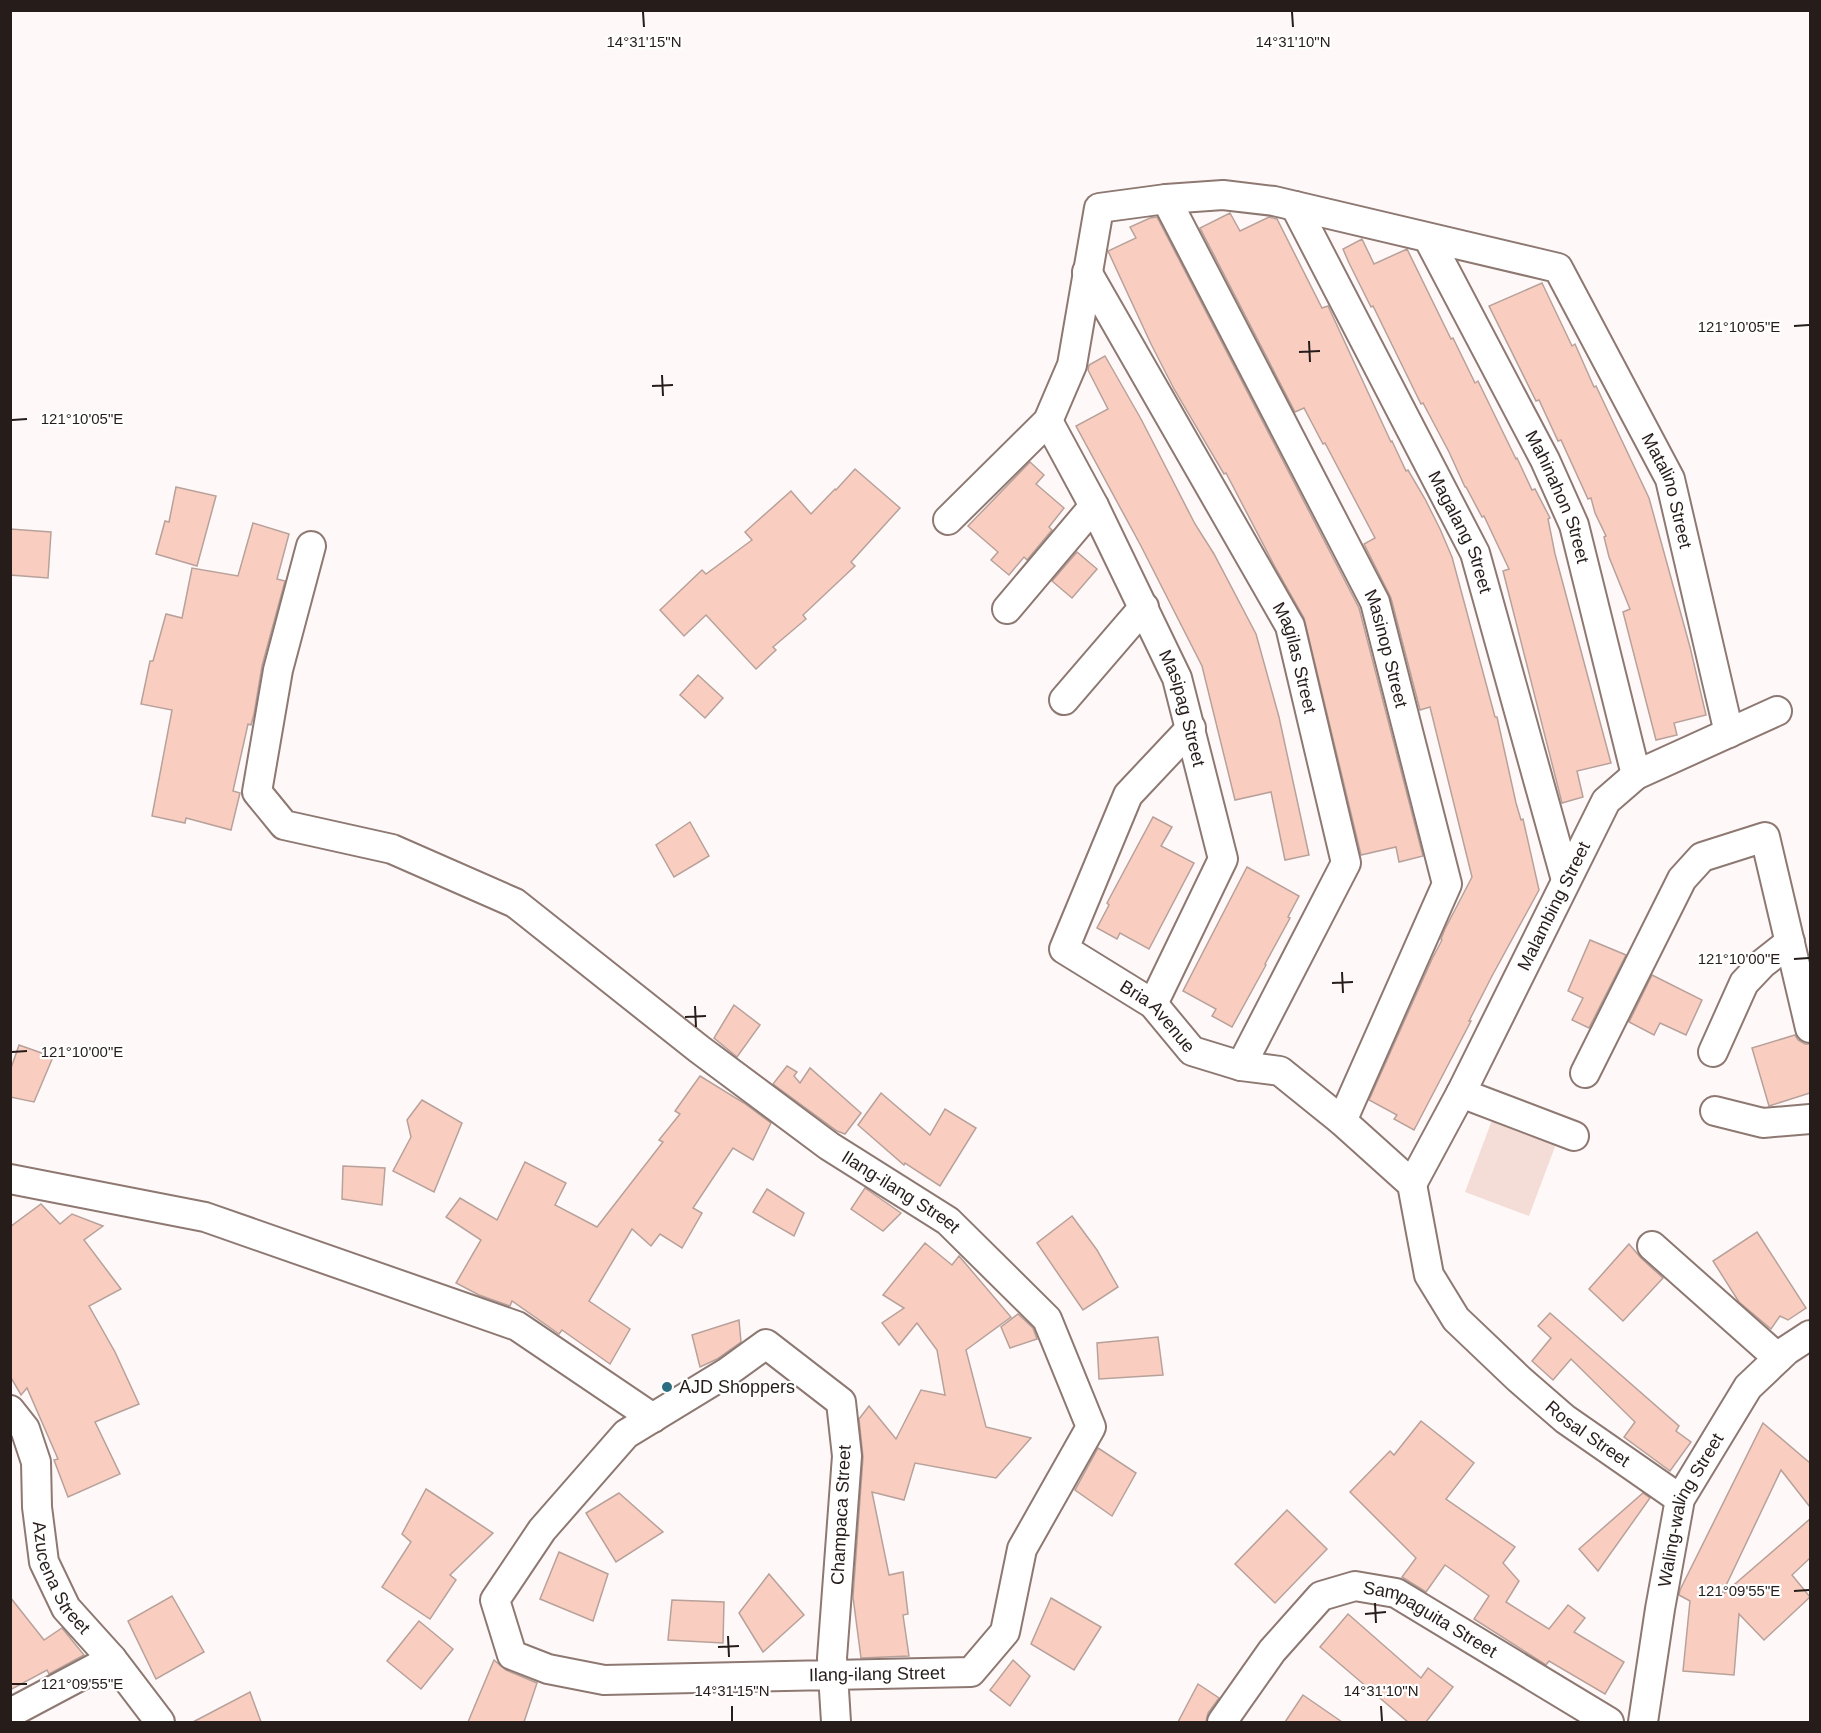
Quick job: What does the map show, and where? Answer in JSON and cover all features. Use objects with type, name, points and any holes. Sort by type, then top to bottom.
[{"type":"street","points":[[948,520],[1048,421],[1072,365],[1099,208],[1166,199],[1223,195],[1274,201],[1428,238]]},
{"type":"street","name":"Masinop Street","points":[[1166,199],[1375,602],[1447,884],[1342,1121]]},
{"type":"street","name":"Magalang Street","points":[[1295,206],[1475,553],[1566,880]]},
{"type":"street","name":"Matalino Street","points":[[1428,238],[1558,268],[1670,479],[1729,733]]},
{"type":"street","name":"Mahinahon Street","points":[[1428,238],[1545,460],[1574,525],[1636,775]]},
{"type":"street","name":"Magilas Street","points":[[1087,272],[1290,626],[1346,863],[1241,1066]]},
{"type":"street","name":"Masipag Street","points":[[1048,421],[1094,506],[1178,678],[1223,859],[1153,1004]]},
{"type":"street","points":[[1006,609],[1094,506]]},
{"type":"street","name":"Ilang-ilang Street","points":[[311,546],[278,670],[257,792],[284,825],[392,849],[515,903],[699,1049],[830,1146],[948,1221],[1047,1319],[1091,1426],[1022,1549],[1005,1632],[971,1672],[604,1680],[548,1669],[512,1654],[495,1600],[542,1530],[626,1434],[726,1373],[766,1344]]},
{"type":"street","points":[[1064,700],[1144,607]]},
{"type":"street","name":"Malambing Street","points":[[1412,1184],[1461,1093],[1605,801],[1636,775],[1777,711]]},
{"type":"street","name":"Bria Avenue","points":[[1191,728],[1128,795],[1064,949],[1153,1004],[1192,1051],[1241,1066],[1280,1071],[1342,1121],[1412,1184]]},
{"type":"street","points":[[1585,1073],[1682,879],[1702,857],[1765,837],[1810,1028]]},
{"type":"street","points":[[1713,1052],[1744,983],[1762,964],[1790,942]]},
{"type":"street","points":[[1461,1093],[1574,1136]]},
{"type":"street","points":[[1715,1111],[1763,1123],[1810,1119]]},
{"type":"street","points":[[10,1179],[206,1217],[517,1326],[652,1418]]},
{"type":"street","name":"Rosal Street","points":[[1412,1184],[1429,1275],[1456,1319],[1564,1419],[1680,1498]]},
{"type":"street","points":[[1652,1246],[1778,1358]]},
{"type":"street","name":"Waling-waling Street","points":[[1643,1722],[1680,1498],[1748,1387],[1787,1350],[1810,1335]]},
{"type":"street","name":"Champaca Street","points":[[766,1344],[841,1402],[847,1456],[832,1658],[836,1722]]},
{"type":"street","name":"Azucena Street","points":[[10,1410],[25,1429],[36,1462],[37,1507],[44,1562],[66,1608],[112,1659],[160,1722]]},
{"type":"street","name":"Sampaguita Street","points":[[1232,1719],[1272,1651],[1321,1596],[1354,1586],[1396,1593],[1608,1722]]},
{"type":"street","points":[[10,1710],[16,1710],[112,1659]]},
{"type":"shaded area","points":[[1492,1120],[1556,1144],[1529,1216],[1465,1192]]},
{"type":"building","points":[[1230,213],[1240,231],[1269,217],[1277,219],[1322,308],[1328,306],[1391,442],[1440,529],[1452,557],[1495,717],[1497,717],[1516,803],[1521,820],[1523,819],[1539,890],[1492,976],[1414,1130],[1394,1119],[1397,1115],[1369,1100],[1445,929],[1472,877],[1430,707],[1420,710],[1391,598],[1364,544],[1375,538],[1304,408],[1295,412],[1200,228]]},
{"type":"building","points":[[1157,217],[1359,608],[1423,856],[1399,862],[1396,847],[1361,855],[1304,618],[1226,473],[1224,474],[1174,389],[1108,251],[1136,238],[1130,227]]},
{"type":"building","points":[[1362,239],[1374,264],[1407,249],[1451,339],[1453,338],[1475,383],[1478,381],[1532,490],[1535,489],[1550,518],[1548,519],[1555,554],[1611,763],[1577,771],[1583,797],[1562,803],[1503,571],[1509,569],[1484,516],[1482,517],[1465,487],[1449,452],[1423,403],[1421,404],[1373,306],[1371,307],[1349,263],[1343,249]]},
{"type":"building","points":[[1542,283],[1572,346],[1575,344],[1594,387],[1596,386],[1649,498],[1690,647],[1706,715],[1674,723],[1677,735],[1656,740],[1623,612],[1630,609],[1609,557],[1604,537],[1606,536],[1591,498],[1588,499],[1561,440],[1558,441],[1539,400],[1536,401],[1489,306]]},
{"type":"building","points":[[1105,356],[1256,634],[1279,717],[1309,855],[1285,860],[1271,792],[1235,800],[1202,666],[1076,426],[1108,409],[1088,370],[1089,365]]},
{"type":"building","points":[[1030,462],[1044,475],[1036,484],[1064,508],[1049,527],[1052,530],[1027,560],[1024,557],[1009,575],[991,560],[998,552],[968,526]]},
{"type":"building","points":[[855,469],[900,508],[851,562],[855,566],[803,615],[806,619],[773,647],[776,650],[756,669],[706,615],[684,636],[660,610],[702,570],[706,574],[752,540],[745,532],[791,491],[811,514]]},
{"type":"building","points":[[176,487],[216,496],[197,566],[156,554],[165,521],[169,522]]},
{"type":"building","points":[[253,523],[289,534],[277,579],[285,581],[262,666],[254,714],[251,725],[248,724],[233,791],[240,793],[231,830],[186,818],[185,823],[152,816],[172,710],[141,704],[150,661],[153,661],[166,614],[182,618],[192,568],[238,576]]},
{"type":"building","points":[[10,529],[51,532],[48,578],[10,575]]},
{"type":"building","points":[[1077,552],[1097,569],[1072,598],[1052,581]]},
{"type":"building","points":[[698,675],[723,698],[705,718],[680,695]]},
{"type":"building","points":[[1153,817],[1172,827],[1161,846],[1194,863],[1149,949],[1120,933],[1117,939],[1097,928],[1109,905],[1107,903]]},
{"type":"building","points":[[690,822],[709,856],[674,877],[656,845]]},
{"type":"building","points":[[1247,867],[1299,896],[1266,965],[1232,1027],[1212,1016],[1216,1009],[1183,991]]},
{"type":"building","points":[[1590,940],[1626,955],[1589,1028],[1572,1020],[1583,998],[1568,991]]},
{"type":"building","points":[[1652,975],[1702,1000],[1686,1035],[1660,1023],[1654,1035],[1629,1022]]},
{"type":"building","points":[[734,1005],[760,1025],[737,1057],[714,1038]]},
{"type":"building","points":[[1795,1035],[1798,1040],[1810,1044],[1810,1093],[1769,1106],[1752,1048]]},
{"type":"building","points":[[19,1045],[53,1057],[34,1102],[10,1097],[10,1071]]},
{"type":"building","points":[[787,1066],[797,1072],[794,1076],[800,1083],[810,1068],[861,1113],[845,1134],[837,1131],[773,1084]]},
{"type":"building","points":[[700,1076],[771,1123],[753,1160],[733,1148],[693,1208],[702,1213],[682,1248],[660,1234],[651,1246],[632,1229],[589,1301],[630,1329],[610,1364],[562,1330],[559,1334],[512,1301],[510,1306],[479,1295],[456,1283],[481,1240],[446,1217],[460,1198],[497,1220],[525,1162],[566,1183],[555,1205],[597,1227],[663,1142],[659,1140],[680,1114],[675,1111]]},
{"type":"building","points":[[881,1093],[930,1135],[945,1109],[976,1128],[940,1186],[905,1163],[904,1165],[858,1125]]},
{"type":"building","points":[[422,1100],[462,1123],[434,1192],[393,1171],[411,1137],[407,1120]]},
{"type":"building","points":[[343,1166],[385,1168],[382,1205],[342,1199]]},
{"type":"building","points":[[865,1188],[901,1213],[883,1231],[851,1209]]},
{"type":"building","points":[[767,1189],[804,1213],[794,1236],[753,1212]]},
{"type":"building","points":[[41,1204],[60,1224],[72,1214],[103,1226],[84,1240],[121,1289],[89,1306],[115,1352],[139,1404],[95,1422],[120,1474],[68,1497],[54,1460],[58,1459],[27,1388],[21,1395],[10,1376],[10,1227]]},
{"type":"building","points":[[1072,1216],[1097,1250],[1118,1287],[1083,1310],[1037,1243]]},
{"type":"building","points":[[1757,1232],[1806,1308],[1788,1320],[1780,1316],[1771,1329],[1739,1302],[1713,1261]]},
{"type":"building","points":[[925,1243],[952,1265],[959,1256],[1011,1317],[966,1350],[986,1427],[1031,1438],[996,1478],[915,1463],[904,1500],[872,1492],[889,1575],[903,1572],[908,1614],[903,1615],[909,1656],[861,1658],[853,1597],[863,1457],[859,1419],[869,1406],[896,1439],[921,1390],[945,1395],[937,1350],[917,1323],[899,1345],[882,1323],[904,1308],[883,1295]]},
{"type":"building","points":[[1629,1244],[1663,1278],[1623,1321],[1589,1289]]},
{"type":"building","points":[[1550,1313],[1679,1426],[1676,1431],[1691,1442],[1670,1471],[1624,1437],[1635,1422],[1571,1359],[1553,1380],[1532,1361],[1551,1338],[1538,1326]]},
{"type":"building","points":[[1018,1314],[1033,1328],[1037,1339],[1010,1348],[1001,1327]]},
{"type":"building","points":[[739,1320],[741,1342],[717,1359],[700,1367],[692,1335]]},
{"type":"building","points":[[1158,1337],[1163,1375],[1099,1379],[1097,1343]]},
{"type":"building","points":[[1421,1421],[1474,1463],[1446,1499],[1515,1547],[1503,1563],[1519,1581],[1506,1602],[1549,1629],[1568,1605],[1585,1618],[1574,1632],[1624,1662],[1605,1694],[1549,1661],[1546,1665],[1474,1619],[1489,1596],[1445,1565],[1426,1592],[1402,1577],[1416,1558],[1350,1492],[1390,1451],[1394,1455]]},
{"type":"building","points":[[1763,1423],[1810,1463],[1810,1507],[1781,1470],[1721,1596],[1810,1519],[1810,1558],[1792,1575],[1810,1597],[1764,1640],[1739,1614],[1734,1675],[1683,1671],[1690,1601],[1679,1595],[1680,1590]]},
{"type":"building","points":[[1098,1448],[1136,1473],[1112,1516],[1075,1490]]},
{"type":"building","points":[[426,1489],[493,1533],[450,1575],[456,1580],[430,1619],[382,1587],[411,1542],[402,1534]]},
{"type":"building","points":[[619,1493],[663,1532],[616,1562],[586,1513]]},
{"type":"building","points":[[1643,1493],[1650,1498],[1598,1571],[1579,1549]]},
{"type":"building","points":[[1287,1510],[1327,1549],[1275,1603],[1235,1564]]},
{"type":"building","points":[[559,1552],[608,1574],[593,1621],[540,1599]]},
{"type":"building","points":[[769,1574],[804,1615],[763,1652],[739,1613]]},
{"type":"building","points":[[172,1596],[204,1652],[156,1679],[128,1621]]},
{"type":"building","points":[[10,1597],[44,1640],[62,1628],[84,1655],[49,1674],[47,1670],[10,1690]]},
{"type":"building","points":[[1051,1598],[1101,1627],[1074,1670],[1031,1644]]},
{"type":"building","points":[[672,1600],[724,1602],[723,1643],[668,1640]]},
{"type":"building","points":[[1348,1614],[1421,1678],[1428,1668],[1453,1687],[1426,1722],[1408,1722],[1320,1647]]},
{"type":"building","points":[[419,1621],[453,1649],[421,1689],[387,1661]]},
{"type":"building","points":[[494,1660],[506,1670],[537,1683],[524,1722],[468,1722]]},
{"type":"building","points":[[1013,1660],[1030,1676],[1010,1706],[990,1690]]},
{"type":"building","points":[[1198,1684],[1219,1698],[1208,1713],[1206,1722],[1178,1722]]},
{"type":"building","points":[[250,1692],[261,1722],[193,1722]]},
{"type":"building","points":[[1303,1695],[1342,1722],[1285,1722]]},
{"type":"place","name":"AJD Shoppers","points":[[667,1387]]}]
